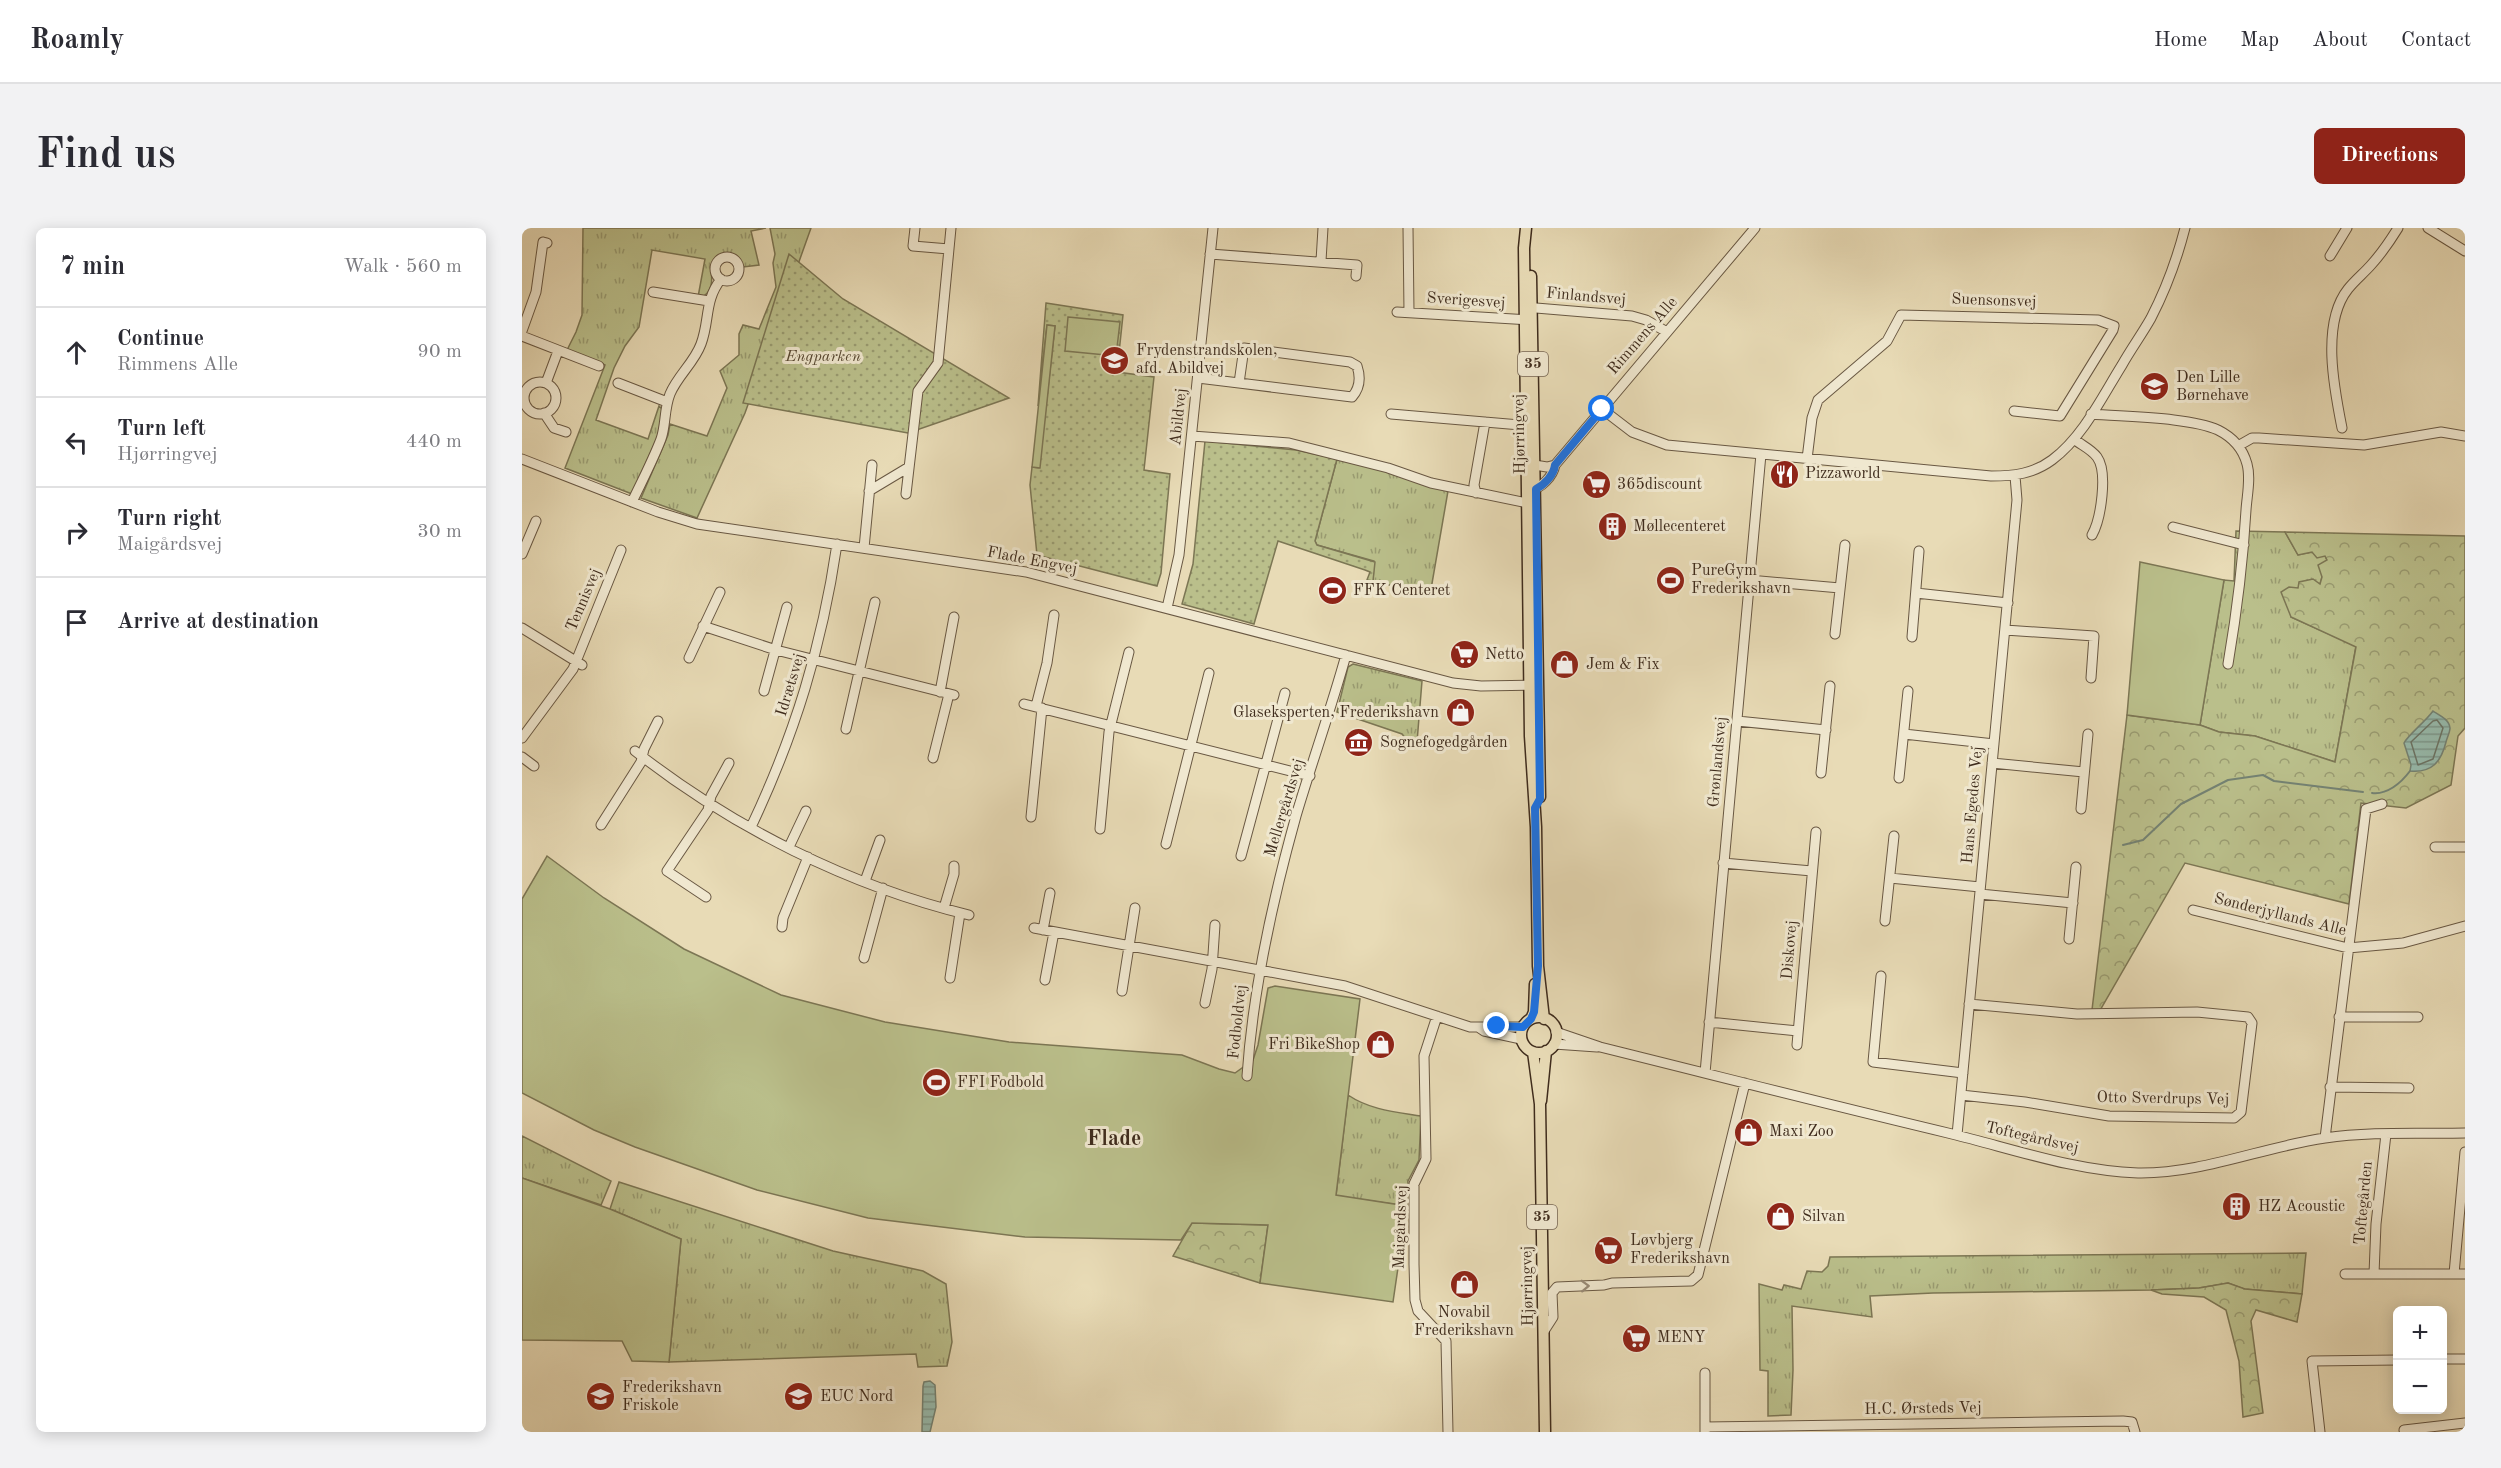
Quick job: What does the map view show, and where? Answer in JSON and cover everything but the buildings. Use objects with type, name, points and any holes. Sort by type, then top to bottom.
[{"type":"main road","name":"Hjørringvej","points":[[1526,228],[1524,248],[1529,320],[1532,489],[1533,798],[1538,966],[1544,1018]]},
{"type":"main road","name":"Hjørringvej","points":[[1525,1028],[1534,1012],[1538,966]]},
{"type":"main road","points":[[1550,1048],[1533,1052],[1527,1049],[1525,1028],[1544,1018],[1552,1024],[1556,1032]]},
{"type":"main road","name":"35","points":[[1550,1048],[1556,1032]]},
{"type":"main road","name":"Hjørringvej","points":[[1540,1104],[1550,1048]]},
{"type":"main road","name":"Hjørringvej","points":[[1533,1052],[1540,1104],[1545,1432]]},
{"type":"street","points":[[915,228],[913,246],[949,249]]},
{"type":"street","points":[[906,494],[918,390],[938,363],[951,228]]},
{"type":"street","name":"Abildvej","points":[[1167,608],[1179,555],[1213,228]]},
{"type":"street","points":[[1321,261],[1323,228]]},
{"type":"street","points":[[1408,228],[1409,312]]},
{"type":"street","name":"Rimmens Alle","points":[[1532,489],[1550,476],[1555,465],[1755,228]]},
{"type":"street","points":[[1602,409],[1632,432],[1659,443],[1807,459],[2015,477],[2050,462],[2074,439],[2150,319],[2172,271],[2185,228]]},
{"type":"street","points":[[2330,256],[2348,228]]},
{"type":"street","points":[[2342,428],[2337,403],[2332,343],[2334,320],[2348,290],[2382,253],[2398,228]]},
{"type":"street","points":[[2428,228],[2465,251]]},
{"type":"street","points":[[522,331],[536,292],[543,242],[547,243]]},
{"type":"street","points":[[1210,254],[1357,265],[1356,276]]},
{"type":"street","points":[[632,502],[661,438],[667,402],[676,382],[690,365],[705,335],[712,290],[721,279]]},
{"type":"street","points":[[653,292],[709,301]]},
{"type":"street","name":"Finlandsvej","points":[[1536,308],[1632,316],[1646,320],[1667,332]]},
{"type":"street","name":"Sverigesvej","points":[[1397,312],[1529,320]]},
{"type":"street","name":"Suensonsvej","points":[[1807,459],[1812,418],[1818,400],[1887,341],[1901,315],[2098,320],[2114,326],[2060,416],[2014,411]]},
{"type":"street","points":[[522,336],[599,366]]},
{"type":"street","points":[[1198,378],[1352,397],[1357,391],[1360,379],[1357,366],[1350,362],[1244,348],[1239,383]]},
{"type":"street","points":[[546,383],[558,351]]},
{"type":"street","points":[[536,382],[546,383],[554,389],[556,398],[552,408],[544,413],[534,412],[524,407],[528,388],[536,382]]},
{"type":"street","points":[[618,383],[667,402]]},
{"type":"street","points":[[544,413],[554,428],[566,432]]},
{"type":"street","points":[[1391,414],[1530,426]]},
{"type":"street","points":[[2091,414],[2199,424],[2221,431],[2244,454],[2249,471],[2241,589],[2228,664]]},
{"type":"street","points":[[1476,493],[1474,485],[1485,422]]},
{"type":"street","points":[[2238,446],[2252,438],[2364,445],[2441,432],[2465,436]]},
{"type":"street","points":[[1192,436],[1289,443],[1388,468],[1431,483],[1532,504]]},
{"type":"street","points":[[2074,439],[2091,451],[2101,466],[2103,474],[2098,524],[2092,535]]},
{"type":"street","name":"Grønlandsvej","points":[[1705,1073],[1761,454]]},
{"type":"street","name":"Flade Engvej","points":[[522,459],[632,502],[697,524],[1026,572],[1453,684],[1534,685]]},
{"type":"street","points":[[1531,464],[1547,467],[1555,465]]},
{"type":"street","points":[[864,548],[872,465]]},
{"type":"street","points":[[869,491],[909,467]]},
{"type":"street","name":"Hans Egedes Vej","points":[[1957,1136],[2018,500],[2015,477]]},
{"type":"street","points":[[522,554],[536,521]]},
{"type":"street","points":[[2173,527],[2244,545]]},
{"type":"street","name":"Idrætsvej","points":[[752,827],[789,742],[815,659],[837,544]]},
{"type":"street","points":[[1835,634],[1845,545]]},
{"type":"street","name":"Tennisvej","points":[[522,738],[578,663],[621,550]]},
{"type":"street","points":[[1912,637],[1919,551]]},
{"type":"street","points":[[1749,580],[1840,588]]},
{"type":"street","points":[[689,658],[720,592]]},
{"type":"street","points":[[1916,593],[2008,603]]},
{"type":"street","points":[[846,729],[861,672],[875,602]]},
{"type":"street","points":[[764,691],[788,607]]},
{"type":"street","points":[[1031,817],[1039,707],[1054,615]]},
{"type":"street","points":[[933,758],[947,694],[954,617]]},
{"type":"street","points":[[704,626],[776,650],[947,694]]},
{"type":"street","name":"Tennisvej","points":[[522,628],[578,663]]},
{"type":"street","points":[[2005,630],[2094,636],[2091,678]]},
{"type":"street","points":[[1100,829],[1111,725],[1129,652]]},
{"type":"street","name":"Mellergårdsvej","points":[[1259,971],[1283,864],[1346,655]]},
{"type":"street","points":[[1166,844],[1209,673]]},
{"type":"street","points":[[1821,773],[1830,687]]},
{"type":"street","points":[[1899,778],[1908,691]]},
{"type":"street","points":[[1240,856],[1285,693]]},
{"type":"street","points":[[1024,704],[1310,776]]},
{"type":"street","points":[[601,825],[641,762],[639,754],[658,721]]},
{"type":"street","points":[[1737,721],[1826,730]]},
{"type":"street","points":[[1904,734],[1994,744]]},
{"type":"street","points":[[2081,809],[2088,734]]},
{"type":"street","points":[[639,754],[709,803],[808,857],[865,882],[965,914],[950,978]]},
{"type":"street","points":[[522,757],[534,766]]},
{"type":"street","points":[[706,897],[667,871],[682,845],[689,840],[729,763]]},
{"type":"street","points":[[1992,763],[2084,772]]},
{"type":"street","points":[[2325,1138],[2366,809],[2382,804]]},
{"type":"street","points":[[789,847],[807,811]]},
{"type":"street","name":"Diskovej","points":[[1797,1045],[1816,832]]},
{"type":"street","points":[[1885,921],[1894,836]]},
{"type":"street","points":[[865,882],[880,840]]},
{"type":"street","points":[[2435,847],[2465,847]]},
{"type":"street","points":[[782,927],[783,918],[808,857]]},
{"type":"street","points":[[1723,863],[1812,871]]},
{"type":"street","points":[[944,908],[954,874],[954,866]]},
{"type":"street","points":[[2070,939],[2076,867]]},
{"type":"street","points":[[1890,878],[2073,903]]},
{"type":"street","points":[[864,958],[883,888]]},
{"type":"street","points":[[1050,893],[1039,929],[1345,986],[1456,1023],[1478,1027],[1525,1028]]},
{"type":"street","points":[[1122,992],[1135,908]]},
{"type":"street","name":"Sønderjyllands Alle","points":[[2193,910],[2348,948],[2403,943],[2465,926]]},
{"type":"street","points":[[1205,1003],[1215,925]]},
{"type":"street","points":[[1045,980],[1054,932]]},
{"type":"street","name":"Fodboldvej","points":[[1247,1076],[1251,1024],[1259,971]]},
{"type":"street","points":[[1881,976],[1873,1062],[1963,1072]]},
{"type":"street","name":"Otto Sverdrups Vej","points":[[1961,1095],[2025,1102],[2109,1116],[2234,1118],[2241,1112],[2252,1023],[2248,1017],[2197,1012],[2077,1014],[1969,1004]]},
{"type":"street","name":"Maigårdsvej","points":[[1437,1016],[1424,1056],[1426,1159],[1414,1184],[1414,1264],[1415,1300],[1418,1311],[1446,1341],[1448,1432]]},
{"type":"street","points":[[2340,1017],[2418,1017]]},
{"type":"street","points":[[1709,1022],[1798,1031]]},
{"type":"street","name":"Toftegårdsvej","points":[[1556,1032],[1600,1047],[2065,1163],[2117,1172],[2141,1173],[2204,1165],[2325,1138],[2386,1134],[2465,1133]]},
{"type":"street","name":"Toftegårdsvej","points":[[1550,1048],[1600,1047]]},
{"type":"street","points":[[1544,1331],[1553,1317],[1552,1293],[1554,1288],[1612,1283],[1691,1281],[1698,1275],[1745,1083]]},
{"type":"street","points":[[2330,1087],[2409,1088]]},
{"type":"street","name":"Toftegården","points":[[2374,1274],[2376,1224],[2386,1134]]},
{"type":"street","points":[[2454,1274],[2465,1152]]},
{"type":"street","points":[[2345,1274],[2465,1274]]},
{"type":"street","points":[[2447,1359],[2465,1359]]},
{"type":"street","points":[[2320,1432],[2312,1361],[2393,1360]]},
{"type":"street","name":"H.C. Ørsteds Vej","points":[[1705,1373],[1705,1430],[2123,1421],[2132,1422],[2135,1432]]},
{"type":"street","points":[[2404,1430],[2465,1424]]},
{"type":"green space","points":[[583,228],[766,228],[751,231],[759,265],[743,267],[739,259],[733,255],[717,256],[711,267],[710,288],[701,298],[698,297],[705,259],[652,250],[639,327],[625,346],[614,368],[596,420],[648,439],[659,406],[662,409],[658,436],[632,494],[565,468],[605,365],[567,350],[582,315]]},
{"type":"green space","points":[[770,228],[811,228],[745,413],[697,518],[641,498],[668,435],[670,424],[707,436],[727,388],[720,371],[739,355],[739,334],[743,325],[759,329],[776,287],[773,263],[775,254]]},
{"type":"green space","name":"Engparken","points":[[789,254],[843,299],[1009,398],[908,433],[743,403]]},
{"type":"green space","points":[[1046,303],[1123,315],[1117,372],[1154,377],[1144,470],[1170,474],[1161,573],[1157,586],[1037,555],[1030,485],[1032,467],[1039,468],[1055,326],[1047,325],[1038,406]]},
{"type":"green space","points":[[1068,317],[1120,322],[1116,356],[1065,351]]},
{"type":"green space","points":[[1047,325],[1055,326],[1040,468],[1032,467]]},
{"type":"green space","points":[[1205,441],[1296,450],[1337,459],[1315,541],[1317,545],[1375,562],[1373,581],[1367,580],[1370,572],[1278,541],[1254,624],[1182,604],[1193,564]]},
{"type":"green space","points":[[1337,459],[1448,491],[1430,595],[1373,581],[1374,561],[1317,545],[1315,541]]},
{"type":"green space","points":[[2236,531],[2285,532],[2298,555],[2312,552],[2325,556],[2327,560],[2320,584],[2298,588],[2291,617],[2356,646],[2335,762],[2255,736],[2219,732],[2200,725],[2224,580],[2234,581]]},
{"type":"green space","points":[[2285,532],[2465,536],[2465,728],[2458,736],[2451,785],[2406,808],[2361,803],[2349,904],[2185,863],[2099,1012],[2092,1010],[2127,715],[2200,725],[2219,732],[2255,736],[2335,762],[2356,647],[2291,617],[2281,592],[2289,587],[2298,588],[2299,582],[2313,579],[2320,584],[2322,577],[2318,565],[2327,560],[2325,556],[2317,558],[2312,552],[2298,555]]},
{"type":"green space","points":[[2140,562],[2224,580],[2200,725],[2127,715]]},
{"type":"green space","points":[[1353,664],[1422,681],[1417,742],[1407,740],[1402,734],[1337,712],[1348,667]]},
{"type":"green space","name":"FFI Fodbold","points":[[547,856],[604,898],[684,949],[781,995],[885,1022],[1009,1042],[1182,1055],[1235,1073],[1253,1060],[1258,1045],[1268,988],[1275,986],[1360,999],[1336,1195],[1407,1206],[1393,1302],[1260,1283],[1268,1225],[1192,1223],[1181,1240],[1025,1237],[868,1218],[757,1190],[635,1147],[594,1130],[522,1093],[522,899]]},
{"type":"green space","points":[[1348,1095],[1374,1107],[1421,1116],[1419,1160],[1408,1181],[1407,1206],[1336,1196]]},
{"type":"green space","points":[[522,1136],[611,1181],[601,1205],[522,1178]]},
{"type":"green space","points":[[522,1178],[610,1209],[681,1239],[669,1362],[632,1361],[622,1341],[522,1340]]},
{"type":"green space","points":[[619,1182],[833,1251],[923,1271],[946,1284],[952,1342],[947,1366],[918,1367],[916,1354],[669,1362],[681,1239],[610,1209]]},
{"type":"green space","points":[[1192,1223],[1268,1225],[1260,1283],[1173,1256]]},
{"type":"green space","points":[[2306,1253],[2302,1294],[2244,1289],[2228,1283],[2199,1288],[2151,1290],[1870,1296],[1872,1317],[1792,1306],[1791,1415],[1768,1416],[1768,1371],[1760,1370],[1759,1284],[1782,1290],[1784,1285],[1801,1289],[1807,1271],[1822,1272],[1828,1266],[1830,1257]]},
{"type":"green space","points":[[2228,1283],[2245,1289],[2302,1294],[2297,1322],[2256,1310],[2251,1321],[2263,1413],[2243,1417],[2239,1361],[2226,1310],[2204,1297],[2162,1294],[2151,1290],[2199,1288]]},
{"type":"water","points":[[2433,711],[2448,722],[2450,728],[2444,749],[2430,768],[2410,771],[2411,765],[2404,743]]},
{"type":"water","points":[[930,1381],[935,1385],[936,1407],[930,1432],[922,1432],[923,1386],[924,1382]]},
{"type":"waterway","points":[[2372,793],[2383,792],[2393,787],[2410,771]]},
{"type":"waterway","points":[[2123,845],[2143,840],[2181,804],[2228,780],[2263,775],[2274,781],[2363,792]]},
{"type":"place","name":"Frydenstrandskolen, afd. Abildvej","points":[[1115,360]]},
{"type":"place","name":"Den Lille Børnehave","points":[[2155,387]]},
{"type":"place","name":"Pizzaworld","points":[[1784,474]]},
{"type":"place","name":"365discount","points":[[1596,485]]},
{"type":"place","name":"Møllecenteret","points":[[1612,527]]},
{"type":"place","name":"PureGym Frederikshavn","points":[[1670,580]]},
{"type":"place","name":"FFK Centeret","points":[[1332,591]]},
{"type":"place","name":"Netto","points":[[1464,655]]},
{"type":"place","name":"Jem & Fix","points":[[1565,665]]},
{"type":"place","name":"Glaseksperten, Frederikshavn","points":[[1460,713]]},
{"type":"place","name":"Sognefogedgården","points":[[1359,743]]},
{"type":"place","name":"Fri BikeShop","points":[[1381,1045]]},
{"type":"place","name":"FFI Fodbold","points":[[936,1083]]},
{"type":"place","name":"Maxi Zoo","points":[[1748,1132]]},
{"type":"place","name":"HZ Acoustic","points":[[2237,1207]]},
{"type":"place","name":"Silvan","points":[[1781,1217]]},
{"type":"place","name":"Løvbjerg Frederikshavn","points":[[1609,1250]]},
{"type":"place","name":"Novabil Frederikshavn","points":[[1464,1285]]},
{"type":"place","name":"MENY","points":[[1636,1338]]},
{"type":"place","name":"Frederikshavn Friskole","points":[[601,1397]]},
{"type":"place","name":"EUC Nord","points":[[799,1397]]},
{"type":"district","name":"Flade","points":[[1114,1139]]},
{"type":"route","points":[[1497,1026],[1523,1027],[1531,1019],[1534,1012],[1538,966],[1535,808],[1540,799],[1540,735],[1536,489],[1542,486],[1555,470],[1555,465],[1602,409]]}]
